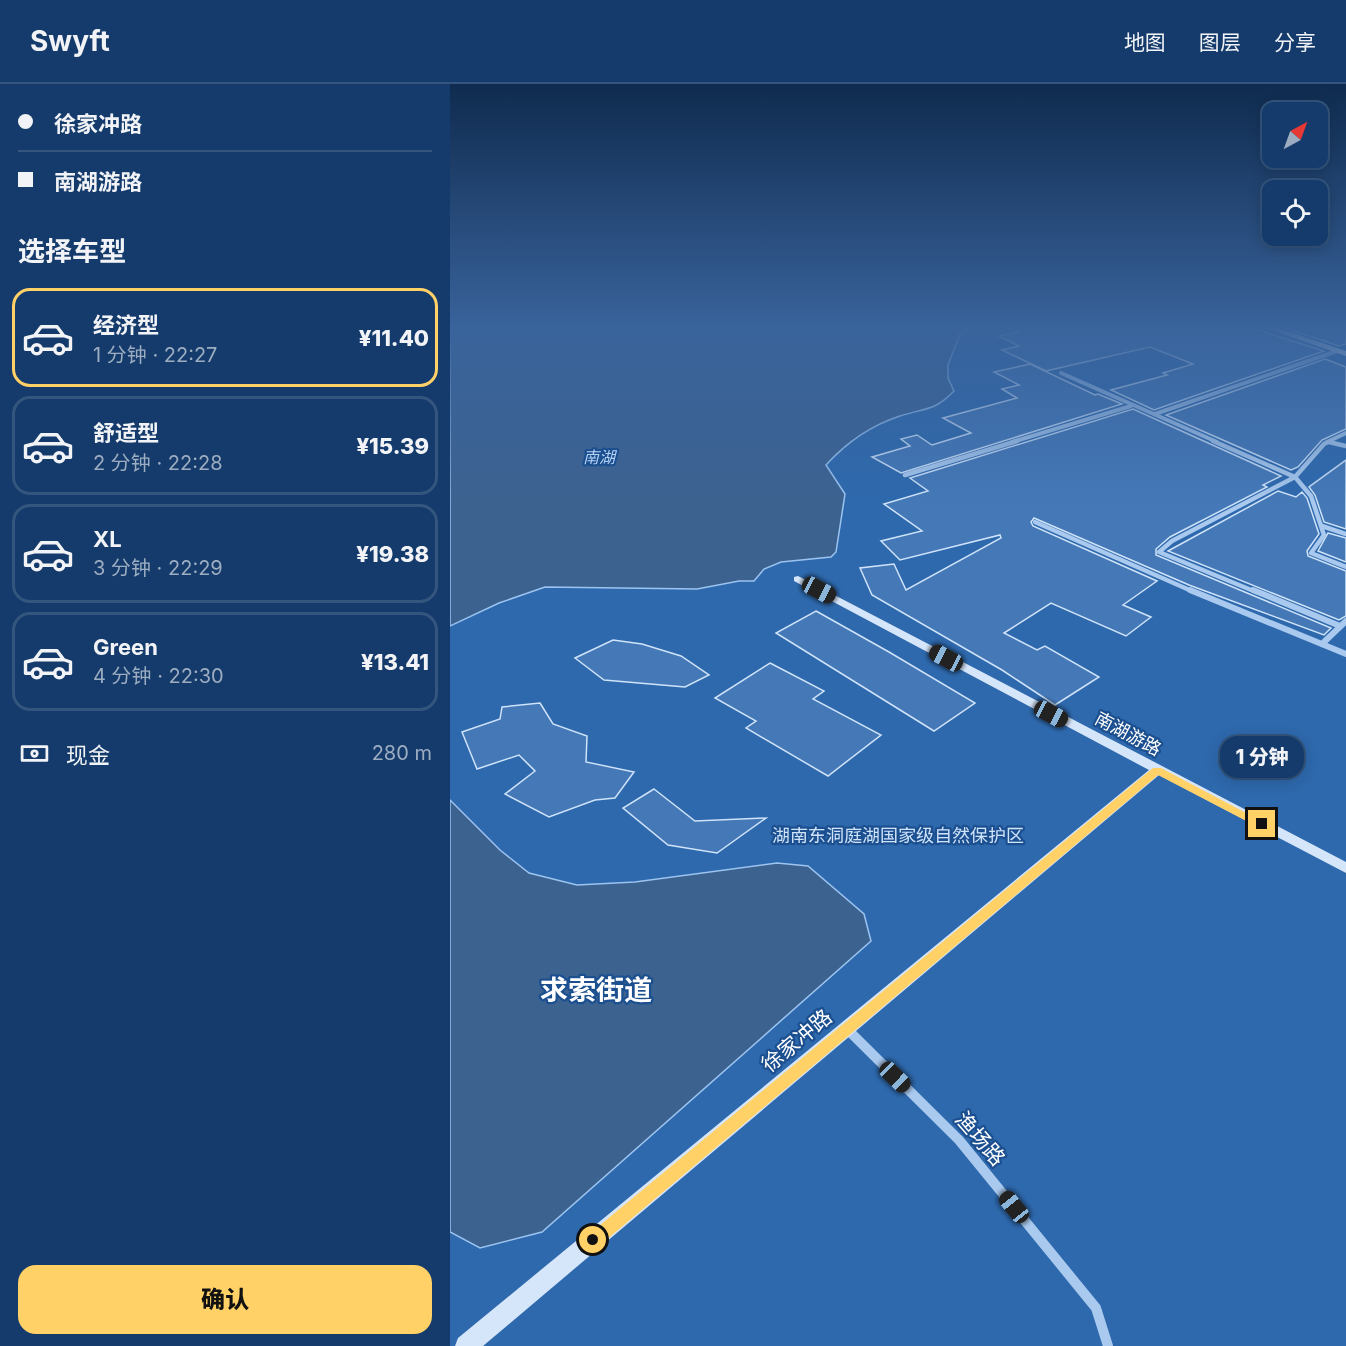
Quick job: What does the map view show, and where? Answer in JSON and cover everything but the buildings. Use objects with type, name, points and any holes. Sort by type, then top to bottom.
[{"type":"street","points":[[1084,384],[1295,477],[1311,496],[1324,535],[1311,553],[1346,567]]},
{"type":"street","points":[[1155,414],[1242,384]]},
{"type":"street","points":[[904,475],[1131,406]]},
{"type":"street","points":[[1340,626],[1159,552],[1172,541],[1295,477],[1329,441],[1346,433]]},
{"type":"street","points":[[1329,441],[1346,446]]},
{"type":"street","points":[[1035,522],[1131,566],[1346,654]]},
{"type":"street","points":[[1322,526],[1346,534]]},
{"type":"street","name":"南湖游路","points":[[798,579],[1346,868]]},
{"type":"street","points":[[1322,644],[1346,621]]},
{"type":"street","name":"徐家冲路","points":[[466,1346],[1157,770]]},
{"type":"street","name":"渔场路","points":[[847,1029],[959,1140],[1096,1308],[1108,1346]]},
{"type":"green space","name":"湖南东洞庭湖国家级自然保护区","points":[[450,384],[1346,384],[1346,1346],[450,1346]]},
{"type":"water","name":"南湖","points":[[450,384],[951,384],[954,391],[935,406],[900,416],[870,430],[842,449],[826,465],[845,494],[836,552],[831,557],[781,562],[764,569],[754,581],[739,581],[697,589],[545,587],[499,603],[450,626]]},
{"type":"water","points":[[450,800],[500,850],[529,873],[577,885],[635,882],[777,863],[808,866],[864,914],[871,941],[542,1232],[480,1248],[450,1232]]},
{"type":"district","name":"求索街道","points":[[596,990]]},
{"type":"route","points":[[593,1240],[1157,770],[1262,824]]}]
